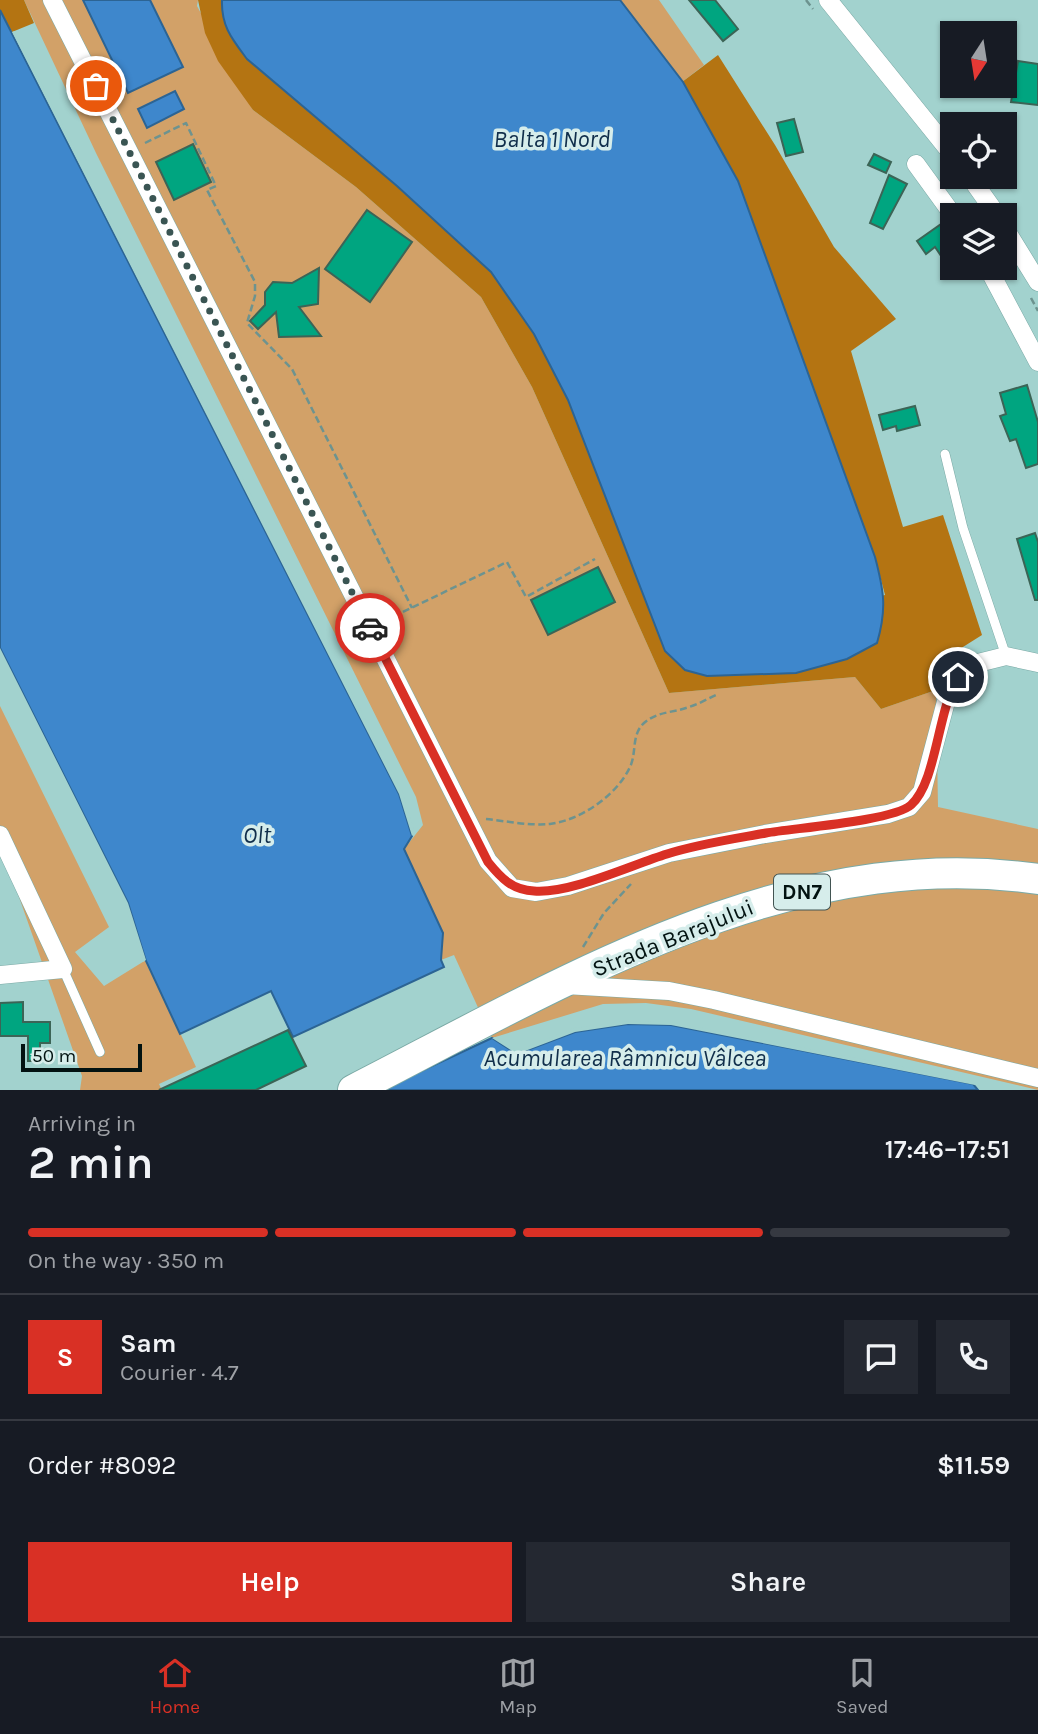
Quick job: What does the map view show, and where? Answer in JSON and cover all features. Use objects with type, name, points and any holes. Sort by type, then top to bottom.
[{"type":"highway","name":"Strada Barajului","points":[[352,1090],[570,980],[670,935],[758,904],[803,892],[915,875],[993,875],[1038,879]]},
{"type":"street","points":[[52,0],[488,862],[512,887],[536,892],[568,886],[669,853],[888,814],[909,807],[922,792],[948,694],[958,677],[974,663],[1006,656],[1038,663]]},
{"type":"street","points":[[828,0],[940,139]]},
{"type":"street","points":[[916,164],[944,203]]},
{"type":"street","points":[[1017,248],[1038,282]]},
{"type":"street","points":[[994,280],[1038,362]]},
{"type":"street","points":[[0,835],[63,969],[0,975]]},
{"type":"street","name":"Strada Barajului","points":[[570,980],[680,993],[1038,1078]]},
{"type":"lane","points":[[945,454],[963,528],[1006,656]]},
{"type":"lane","points":[[63,969],[100,1052]]},
{"type":"path","points":[[128,151],[186,123],[216,186],[207,190],[254,282],[256,296],[247,323],[292,369],[412,608]]},
{"type":"path","points":[[370,628],[507,562],[526,597],[595,559]]},
{"type":"path","points":[[465,817],[549,824],[592,808],[613,790],[626,774],[632,762],[636,732],[646,721],[665,710],[687,708],[718,694]]},
{"type":"path","points":[[570,980],[585,941],[604,914],[634,882]]},
{"type":"shaded area","points":[[0,0],[24,0],[34,23],[12,32],[0,10]]},
{"type":"shaded area","points":[[24,0],[198,0],[197,6],[253,110],[356,187],[481,297],[532,387],[669,693],[855,677],[881,709],[936,690],[938,807],[1038,829],[1038,1090],[691,1009],[646,1003],[603,1004],[492,1038],[454,955],[441,960],[443,933],[404,849],[423,825],[416,797],[96,153]]},
{"type":"shaded area","points":[[198,0],[222,0],[226,25],[247,59],[397,186],[491,272],[534,334],[568,400],[665,651],[885,595],[875,557],[738,181],[682,82],[718,55],[775,145],[834,247],[896,319],[851,351],[903,527],[943,515],[982,635],[955,652],[936,690],[881,709],[855,677],[669,693],[532,387],[481,297],[356,187],[253,110],[218,61],[205,33]]},
{"type":"shaded area","points":[[620,0],[659,0],[704,65],[682,82]]},
{"type":"shaded area","points":[[0,706],[109,927],[75,952],[104,986],[146,960],[196,1067],[159,1084],[162,1090],[80,1090],[82,1076],[0,843]]},
{"type":"water","points":[[83,0],[150,0],[183,67],[128,93]]},
{"type":"water","name":"Balta 1 Nord","points":[[222,0],[620,0],[683,82],[738,181],[875,557],[883,600],[877,643],[847,659],[796,673],[707,676],[685,670],[665,651],[568,400],[534,334],[491,272],[397,186],[247,59],[226,25]]},
{"type":"water","name":"Olt","points":[[0,10],[399,794],[412,836],[404,849],[443,933],[441,960],[444,967],[293,1037],[271,991],[180,1034],[146,961],[128,903],[0,648]]},
{"type":"water","points":[[175,91],[184,109],[147,128],[138,109]]},
{"type":"water","name":"Acumularea Râmnicu Vâlcea","points":[[628,1024],[671,1025],[973,1084],[978,1090],[381,1090],[492,1038],[517,1054],[575,1032]]},
{"type":"pier","points":[[15,31],[403,793],[415,833],[412,836],[399,794],[12,32]]},
{"type":"pier","points":[[0,648],[128,903],[146,960],[143,962],[125,905],[0,655]]},
{"type":"pier","points":[[627,1021],[672,1022],[974,1081],[980,1086],[671,1025],[628,1024],[575,1032],[517,1054],[492,1038],[496,1037],[517,1051],[574,1028]]},
{"type":"building","points":[[689,0],[715,0],[738,29],[723,41]]},
{"type":"building","points":[[1018,61],[1038,64],[1038,105],[1011,102],[1012,98],[1017,98]]},
{"type":"building","points":[[794,119],[803,152],[786,156],[777,123]]},
{"type":"building","points":[[193,144],[211,182],[174,200],[156,162]]},
{"type":"building","points":[[874,154],[891,162],[886,173],[868,165]]},
{"type":"building","points":[[889,175],[907,184],[883,229],[870,223]]},
{"type":"building","points":[[367,210],[412,242],[370,302],[325,269]]},
{"type":"building","points":[[940,225],[940,254],[935,247],[926,254],[917,241]]},
{"type":"building","points":[[319,268],[318,304],[299,307],[321,336],[279,337],[276,312],[258,329],[250,321],[265,305],[265,292],[273,282],[292,283]]},
{"type":"building","points":[[1027,385],[1038,422],[1038,464],[1026,468],[1016,439],[1010,441],[1000,416],[1006,414],[1000,393]]},
{"type":"building","points":[[915,406],[920,425],[897,431],[896,426],[883,430],[879,415]]},
{"type":"building","points":[[1035,533],[1038,542],[1038,600],[1035,600],[1017,539]]},
{"type":"building","points":[[598,567],[615,602],[548,635],[531,600]]},
{"type":"building","points":[[23,1002],[23,1022],[50,1022],[50,1043],[40,1043],[40,1061],[28,1061],[28,1036],[0,1036],[0,1003]]},
{"type":"building","points":[[288,1030],[306,1066],[256,1090],[159,1090]]},
{"type":"way so far","points":[[96,86],[370,628]]},
{"type":"route","points":[[370,628],[488,862],[512,887],[536,892],[568,886],[669,853],[888,814],[909,807],[922,792],[948,694],[958,677]]}]
